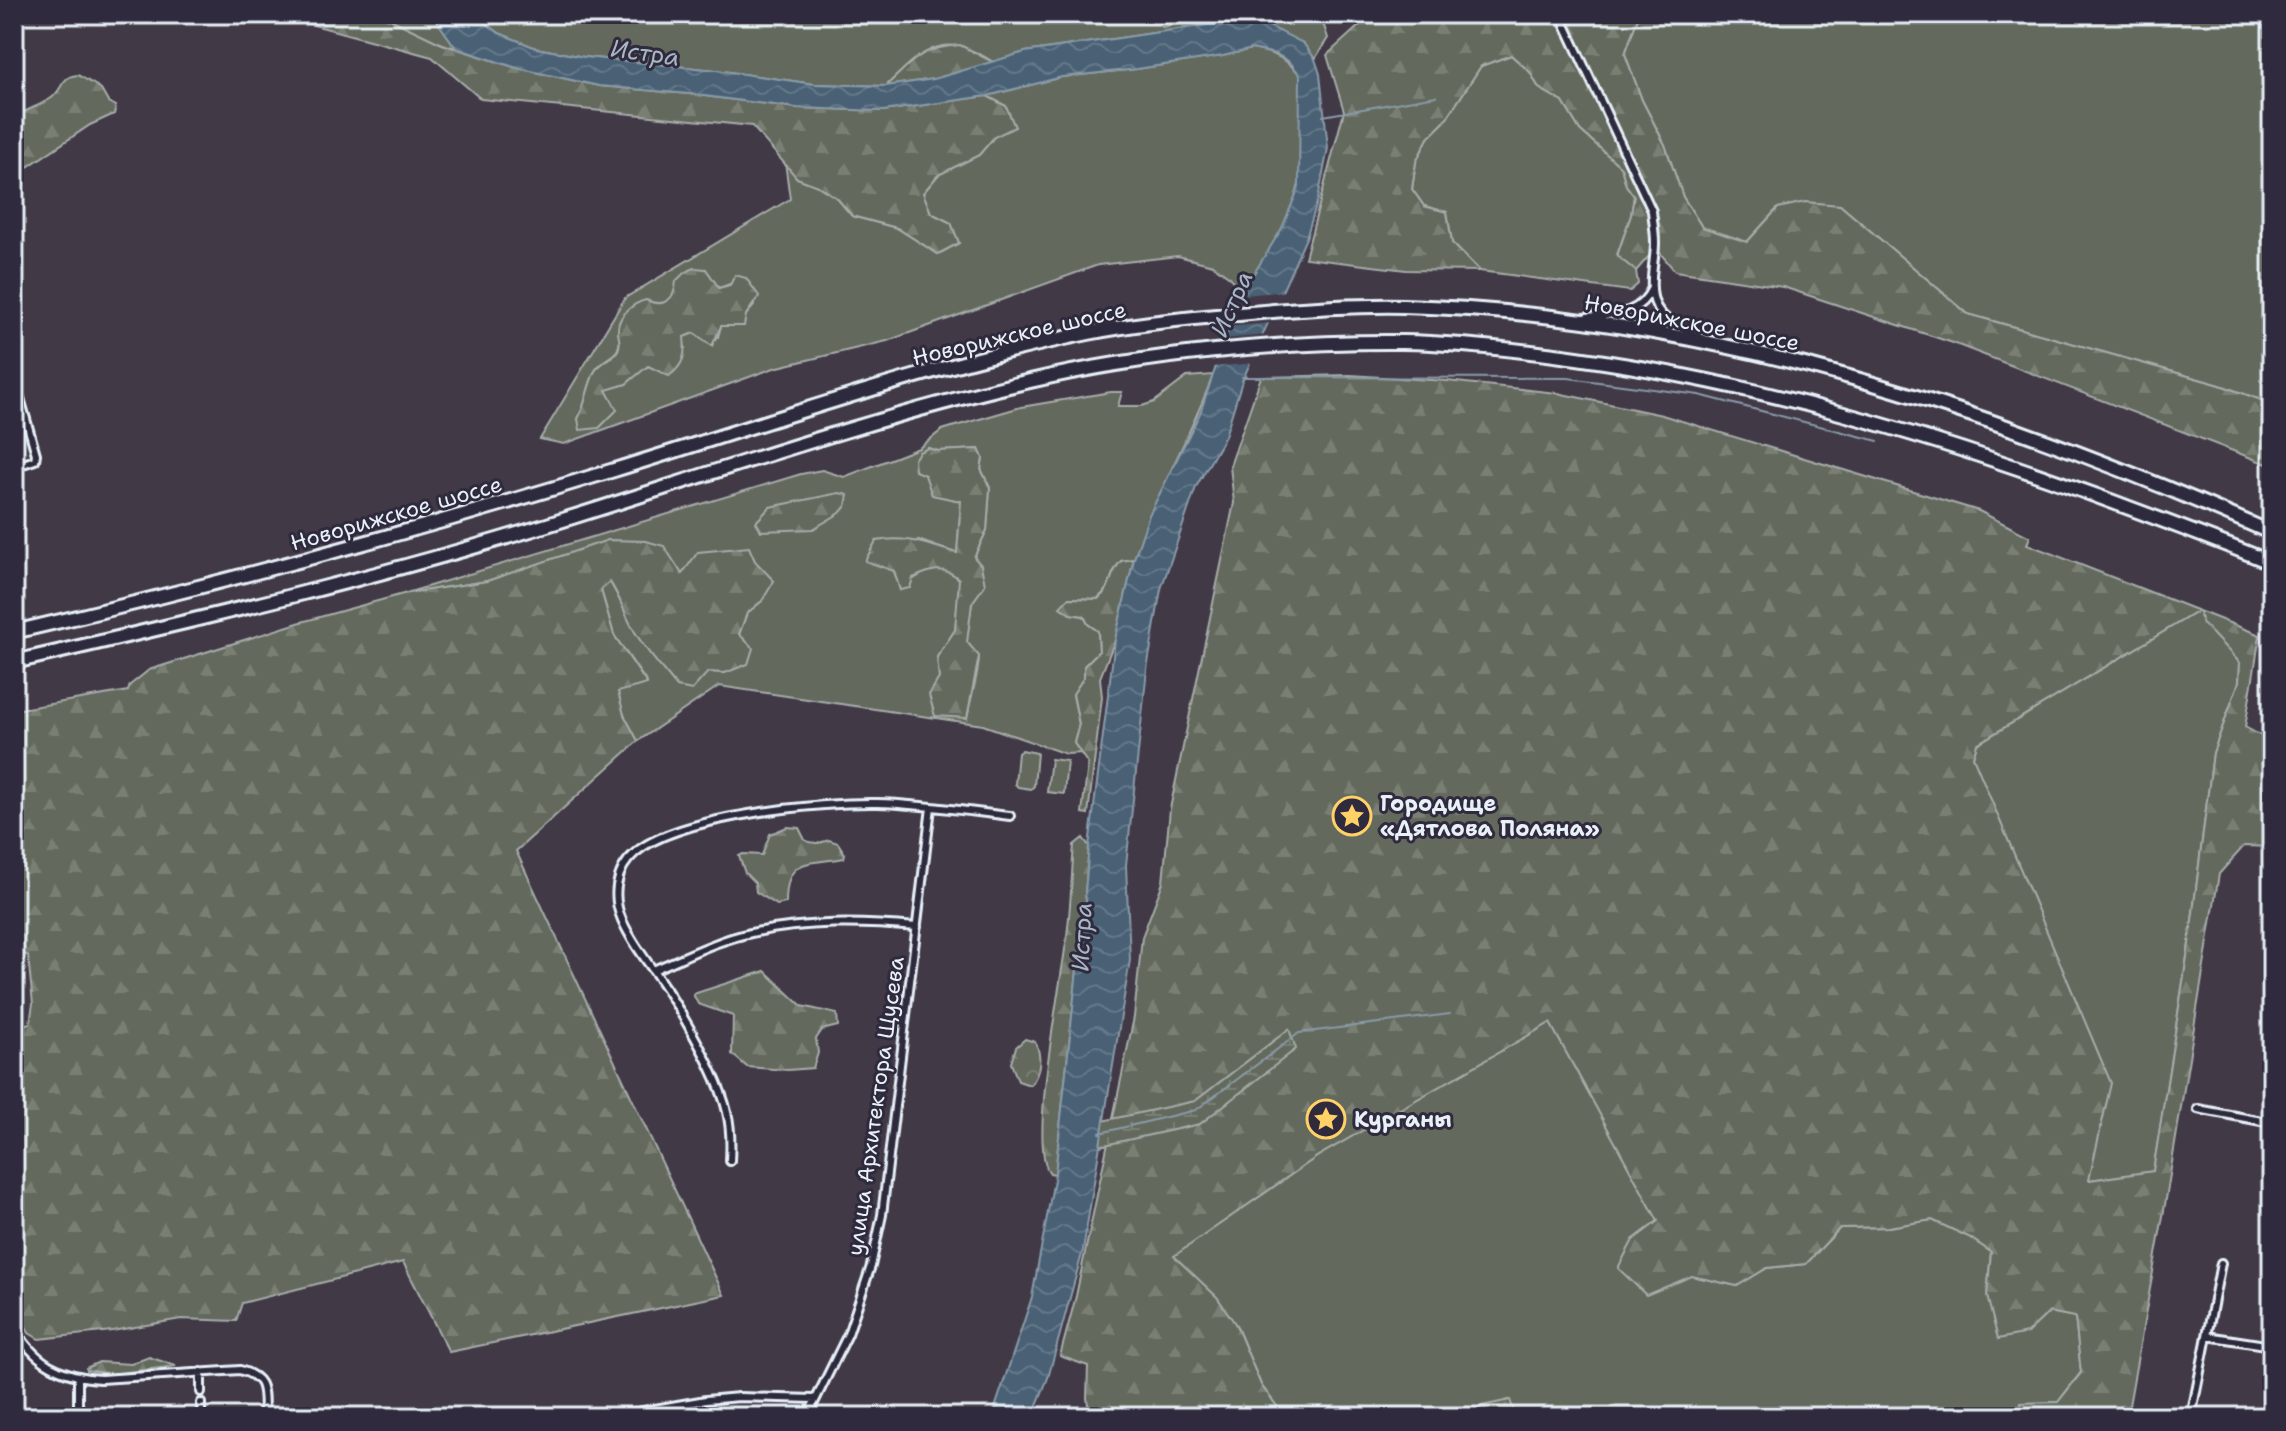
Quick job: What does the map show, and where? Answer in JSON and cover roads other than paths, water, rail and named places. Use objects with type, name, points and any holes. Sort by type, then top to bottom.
[{"type":"highway","name":"Новорижское шоссе","points":[[14,632],[179,594],[421,528],[967,362],[1090,333],[1148,324],[1322,308],[1400,306],[1570,320],[1647,329],[1800,362],[2017,429],[2272,533]]},
{"type":"highway","points":[[14,662],[190,622],[449,553],[884,419],[1029,381],[1147,360],[1321,345],[1402,342],[1496,349],[1640,367],[1775,395],[1898,428],[2006,463],[2272,563]]},
{"type":"street","points":[[1560,14],[1652,211],[1655,240],[1652,288],[1659,312],[1708,341]]},
{"type":"street","points":[[1570,320],[1633,310],[1641,306],[1652,288]]},
{"type":"street","points":[[14,377],[36,457],[32,462],[14,467]]},
{"type":"street","points":[[730,1161],[731,1135],[718,1084],[669,993],[622,921],[617,904],[618,878],[624,865],[646,845],[703,825],[798,806],[870,803],[1010,816]]},
{"type":"street","name":"улица Архитектора Щусева","points":[[807,1417],[848,1334],[864,1291],[882,1215],[931,807]]},
{"type":"street","points":[[653,970],[711,945],[749,933],[832,923],[917,927]]},
{"type":"street","points":[[2198,1109],[2272,1123]]},
{"type":"street","points":[[2191,1417],[2221,1263]]},
{"type":"street","points":[[14,1326],[41,1361],[59,1372],[78,1378],[240,1370],[257,1377],[263,1392],[264,1417]]},
{"type":"street","points":[[2207,1336],[2272,1346]]},
{"type":"street","points":[[201,1372],[201,1392]]},
{"type":"street","points":[[78,1378],[78,1417]]},
{"type":"street","points":[[609,1417],[739,1397],[815,1399]]},
{"type":"street","points":[[201,1403],[201,1417]]},
{"type":"water","points":[[432,14],[474,14],[499,33],[536,48],[584,57],[716,70],[814,84],[886,86],[934,79],[1025,52],[1207,25],[1261,22],[1303,43],[1315,59],[1320,74],[1328,148],[1318,199],[1306,238],[1242,381],[1225,436],[1196,487],[1161,589],[1147,669],[1126,865],[1130,960],[1083,1250],[1048,1378],[1032,1417],[992,1417],[1032,1297],[1055,1174],[1078,961],[1088,915],[1085,893],[1089,846],[1115,640],[1134,559],[1149,515],[1200,413],[1240,296],[1282,228],[1299,187],[1300,75],[1290,62],[1276,54],[1252,49],[1137,69],[1062,77],[987,96],[883,111],[797,108],[599,86],[517,68],[456,48]]},
{"type":"waterway","points":[[1323,116],[1436,96]]},
{"type":"waterway","points":[[1242,377],[1568,378],[1699,395],[1878,441]]},
{"type":"waterway","points":[[1100,1133],[1196,1110],[1299,1033],[1450,1014]]},
{"type":"place","name":"Городище «Дятлова Поляна»","points":[[1352,816]]},
{"type":"place","name":"Курганы","points":[[1326,1119]]},
{"type":"water label","name":"Истра","points":[[645,53]]},
{"type":"water label","name":"Истра","points":[[1232,304]]},
{"type":"water label","name":"Истра","points":[[1082,937]]}]
